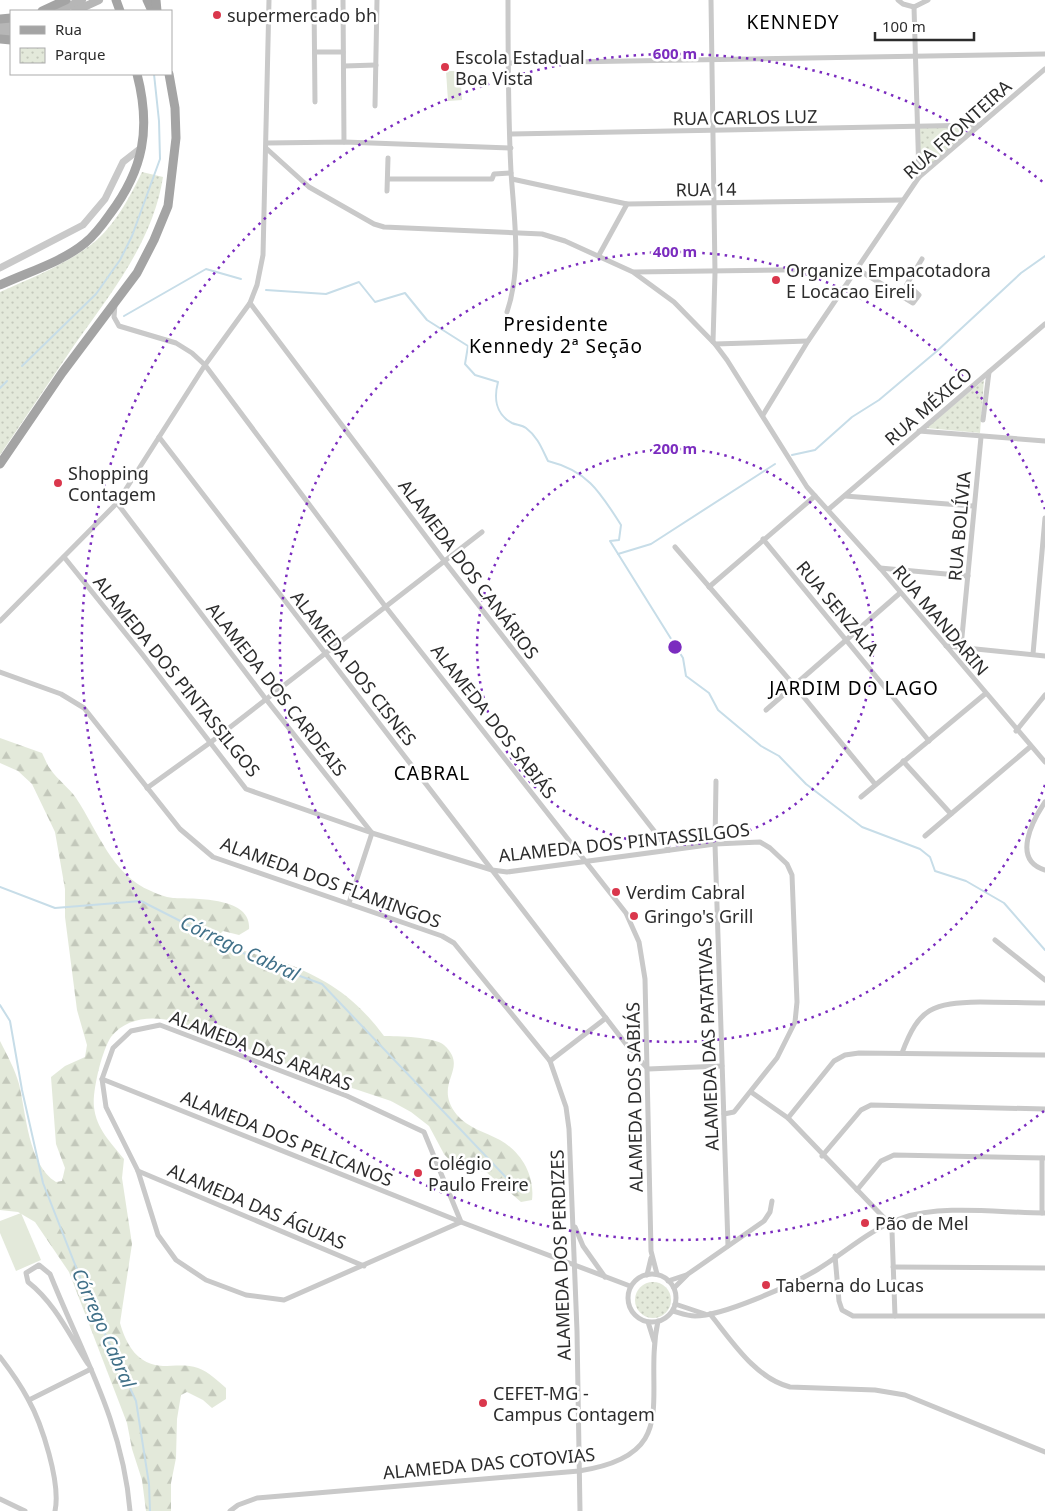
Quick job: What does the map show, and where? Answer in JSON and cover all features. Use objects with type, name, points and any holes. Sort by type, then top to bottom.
[{"type":"main road","points":[[44,10],[66,0]]},
{"type":"main road","points":[[60,10],[82,0]]},
{"type":"main road","points":[[77,10],[99,0]]},
{"type":"main road","points":[[0,285],[60,258],[85,243],[104,223],[132,181],[142,148],[143,96],[137,75]]},
{"type":"main road","points":[[0,464],[62,373],[137,273],[154,240],[168,206],[176,138],[175,108],[169,75]]},
{"type":"street","points":[[0,621],[117,503],[205,365],[250,303],[257,285],[263,255],[269,0]]},
{"type":"street","points":[[314,0],[315,102]]},
{"type":"street","points":[[343,0],[344,142]]},
{"type":"street","points":[[375,106],[377,0]]},
{"type":"street","points":[[508,0],[510,134],[515,232],[514,286],[508,312]]},
{"type":"street","points":[[711,0],[714,131],[714,343],[808,341]]},
{"type":"street","points":[[898,0],[903,4],[914,7],[928,0]]},
{"type":"street","points":[[914,7],[916,127],[919,177]]},
{"type":"street","points":[[315,52],[343,52]]},
{"type":"street","points":[[508,63],[1045,54]]},
{"type":"street","points":[[344,66],[376,65]]},
{"type":"street","name":"RUA FRONTEIRA","points":[[763,416],[808,341],[919,177],[1045,69]]},
{"type":"street","name":"RUA CARLOS LUZ","points":[[510,134],[980,125]]},
{"type":"street","points":[[267,146],[344,142],[511,148]]},
{"type":"street","name":"RUA MANDARIN","points":[[267,146],[309,187],[374,224],[384,227],[542,234],[599,255],[633,272],[674,302],[714,343],[763,416],[787,458],[815,496],[880,568],[1016,731],[1045,762]]},
{"type":"street","points":[[0,268],[83,225],[105,199],[123,162],[142,148]]},
{"type":"street","points":[[387,191],[388,158]]},
{"type":"street","points":[[388,179],[492,179],[494,174],[512,176]]},
{"type":"street","name":"RUA 14","points":[[512,176],[627,204],[903,200]]},
{"type":"street","points":[[599,255],[627,204]]},
{"type":"street","points":[[633,272],[715,273],[857,269],[914,303],[919,295],[907,284],[922,260]]},
{"type":"street","name":"ALAMEDA DOS SABIÁS","points":[[116,302],[114,317],[119,326],[176,342],[205,365],[386,606],[626,913],[639,942],[645,979],[651,1257],[647,1275]]},
{"type":"street","name":"ALAMEDA DOS CANÁRIOS","points":[[250,303],[445,562],[669,850]]},
{"type":"street","name":"RUA MÉXICO","points":[[829,510],[1045,324]]},
{"type":"street","points":[[984,420],[989,372]]},
{"type":"street","points":[[919,431],[1045,441]]},
{"type":"street","name":"ALAMEDA DOS CISNES","points":[[159,437],[606,1018],[648,1069]]},
{"type":"street","name":"RUA BOLÍVIA","points":[[961,647],[981,437]]},
{"type":"street","points":[[709,587],[815,496]]},
{"type":"street","points":[[846,496],[974,506]]},
{"type":"street","name":"ALAMEDA DOS CARDEAIS","points":[[117,503],[265,698],[372,833]]},
{"type":"street","points":[[1033,654],[1045,518]]},
{"type":"street","points":[[147,788],[211,742],[265,698],[326,654],[482,532]]},
{"type":"street","name":"RUA SENZALA","points":[[763,539],[929,740]]},
{"type":"street","points":[[675,547],[793,684],[875,784]]},
{"type":"street","name":"ALAMEDA DOS PINTASSILGOS","points":[[64,557],[246,789],[372,833],[492,870],[507,872],[716,844],[760,842],[770,848],[787,864],[792,875],[797,1002],[795,1022],[777,1058],[751,1092],[734,1112],[724,1114]]},
{"type":"street","points":[[880,568],[968,576]]},
{"type":"street","points":[[766,710],[793,684],[900,593]]},
{"type":"street","points":[[946,646],[1045,656]]},
{"type":"street","name":"ALAMEDA DOS FLAMINGOS","points":[[0,672],[61,694],[84,708],[180,829],[212,857],[442,936],[454,943],[550,1061]]},
{"type":"street","points":[[861,797],[985,694]]},
{"type":"street","points":[[1016,731],[1045,695]]},
{"type":"street","points":[[925,836],[1030,747]]},
{"type":"street","points":[[903,761],[952,814]]},
{"type":"street","name":"ALAMEDA DAS PATATIVAS","points":[[716,782],[716,844],[728,1246]]},
{"type":"street","points":[[1045,802],[1032,825],[1026,845],[1029,858],[1034,864],[1045,870]]},
{"type":"street","points":[[349,903],[372,833]]},
{"type":"street","points":[[995,940],[1045,980]]},
{"type":"street","points":[[902,1053],[908,1036],[918,1021],[930,1011],[948,1002],[1045,1004]]},
{"type":"street","points":[[550,1061],[606,1018]]},
{"type":"street","name":"ALAMEDA DAS ARARAS","points":[[160,1025],[347,1096],[424,1132],[461,1222],[284,1300],[246,1295],[206,1280],[176,1260],[158,1235],[138,1171],[106,1107],[102,1079],[113,1048],[131,1031],[160,1025]]},
{"type":"street","points":[[788,1118],[834,1060],[845,1055],[859,1053],[902,1053],[1045,1056]]},
{"type":"street","name":"ALAMEDA DOS PERDIZES","points":[[550,1061],[560,1086],[569,1129],[575,1266],[580,1511]]},
{"type":"street","points":[[648,1069],[722,1066]]},
{"type":"street","name":"ALAMEDA DOS PELICANOS","points":[[102,1079],[461,1222],[630,1286]]},
{"type":"street","points":[[751,1092],[788,1118],[822,1156],[889,1224],[892,1232],[895,1316]]},
{"type":"street","points":[[822,1156],[861,1110],[871,1105],[1045,1109]]},
{"type":"street","points":[[673,1311],[693,1316],[707,1314],[797,1281],[868,1234],[889,1224],[932,1212],[1043,1213],[1044,1158],[894,1155],[881,1161],[857,1190]]},
{"type":"street","name":"ALAMEDA DAS ÁGUIAS","points":[[138,1171],[364,1266]]},
{"type":"street","points":[[674,1288],[688,1274],[764,1222],[770,1212],[772,1201]]},
{"type":"street","points":[[573,1223],[583,1246],[606,1278]]},
{"type":"street","points":[[835,1256],[839,1301],[842,1310],[853,1316],[1045,1316]]},
{"type":"street","name":"ALAMEDA DOS SABIÁS","points":[[651,1257],[657,1274]]},
{"type":"street","points":[[89,1366],[52,1306],[28,1282],[26,1272],[39,1265],[50,1274],[112,1418],[126,1467],[130,1511]]},
{"type":"street","points":[[894,1266],[1045,1268]]},
{"type":"street","points":[[657,1274],[668,1281],[674,1288],[675,1304],[673,1311],[664,1319],[648,1322],[636,1317],[631,1312],[627,1298],[630,1286],[637,1279],[657,1274]]},
{"type":"street","points":[[668,1281],[688,1274]]},
{"type":"street","points":[[675,1304],[707,1314],[765,1376],[780,1384],[803,1388],[875,1390],[905,1395],[1045,1452]]},
{"type":"street","name":"ALAMEDA DAS COTOVIAS","points":[[230,1511],[238,1505],[257,1498],[579,1471],[603,1467],[620,1461],[644,1443],[653,1421],[654,1341],[658,1321]]},
{"type":"street","name":"ALAMEDA DAS COTOVIAS","points":[[648,1322],[654,1341]]},
{"type":"street","points":[[0,1357],[29,1400],[44,1440],[57,1502],[55,1511]]},
{"type":"street","points":[[29,1400],[89,1366]]},
{"type":"street","points":[[0,1499],[25,1511]]},
{"type":"green space","points":[[446,71],[460,71],[462,100],[448,101]]},
{"type":"green space","points":[[980,125],[919,177],[916,127]]},
{"type":"green space","points":[[142,172],[163,177],[158,200],[141,244],[116,285],[0,455],[0,292],[59,265],[92,244],[114,220],[127,201]]},
{"type":"green space","points":[[984,380],[980,433],[926,428]]},
{"type":"green space","points":[[0,738],[42,753],[51,770],[76,798],[107,851],[137,884],[167,897],[220,901],[232,905],[241,910],[247,918],[249,929],[239,935],[223,931],[219,935],[232,946],[283,962],[327,983],[340,991],[363,1011],[384,1036],[433,1040],[444,1045],[454,1062],[448,1094],[450,1104],[457,1115],[466,1123],[508,1145],[525,1165],[531,1182],[532,1200],[521,1202],[485,1171],[469,1173],[455,1166],[444,1154],[429,1126],[411,1112],[391,1101],[304,1072],[262,1053],[197,1034],[177,1023],[153,1019],[141,1020],[130,1023],[111,1037],[101,1061],[96,1082],[94,1107],[95,1115],[101,1128],[124,1159],[122,1178],[132,1244],[120,1323],[130,1346],[140,1358],[154,1365],[198,1368],[210,1374],[226,1388],[226,1399],[212,1408],[203,1400],[187,1392],[181,1395],[177,1419],[176,1458],[171,1483],[171,1511],[146,1511],[142,1480],[132,1449],[127,1423],[69,1272],[35,1222],[18,1212],[0,1210],[0,1041],[17,1078],[34,1151],[39,1163],[56,1182],[62,1181],[65,1168],[56,1144],[51,1077],[65,1066],[85,1057],[87,1045],[77,1010],[65,917],[65,889],[55,832],[32,784],[18,771],[0,763]]},
{"type":"green space","points":[[21,1213],[41,1260],[16,1271],[0,1233],[0,1221]]},
{"type":"green space","points":[[653,1282],[665,1288],[671,1300],[665,1312],[653,1318],[641,1312],[635,1300],[641,1288]]},
{"type":"waterway","points":[[22,366],[96,294],[120,260],[132,236],[160,159],[159,121],[154,75]]},
{"type":"waterway","points":[[792,455],[815,450],[852,417],[879,400],[937,351],[1021,273],[1045,256]]},
{"type":"waterway","points":[[124,316],[206,269],[241,279]]},
{"type":"waterway","points":[[266,290],[326,294],[359,282],[375,302],[405,293],[427,320],[468,346],[465,364],[475,375],[498,382],[496,399],[502,415],[534,435],[548,461],[562,465],[583,477],[592,484],[606,502],[621,525],[619,540],[610,541],[683,658],[686,676],[709,693],[718,710],[761,746],[779,756],[806,784],[862,827],[920,849],[930,857],[935,871],[966,881],[1004,903],[1045,950]]},
{"type":"waterway","points":[[0,388],[7,381]]},
{"type":"waterway","points":[[618,554],[651,544],[775,464]]},
{"type":"waterway","name":"Córrego Cabral","points":[[0,887],[55,908],[141,901],[261,962],[322,984],[519,1191]]},
{"type":"waterway","name":"Córrego Cabral","points":[[0,1005],[10,1021],[22,1090],[43,1183],[87,1295],[136,1401],[149,1484],[150,1511]]},
{"type":"place","name":"supermercado bh","points":[[217,15]]},
{"type":"place","name":"Escola Estadual Boa Vista","points":[[445,67]]},
{"type":"place","name":"Organize Empacotadora E Locacao Eireli","points":[[776,280]]},
{"type":"place","name":"Shopping Contagem","points":[[58,483]]},
{"type":"place","name":"Verdim Cabral","points":[[616,892]]},
{"type":"place","name":"Gringo's Grill","points":[[634,916]]},
{"type":"place","name":"Colégio Paulo Freire","points":[[418,1173]]},
{"type":"place","name":"Pão de Mel","points":[[865,1223]]},
{"type":"place","name":"Taberna do Lucas","points":[[766,1285]]},
{"type":"place","name":"CEFET-MG - Campus Contagem","points":[[483,1403]]},
{"type":"district","name":"KENNEDY","points":[[793,22]]},
{"type":"district","name":"Presidente Kennedy 2ª Seção","points":[[556,335]]},
{"type":"district","name":"JARDIM DO LAGO","points":[[854,688]]},
{"type":"district","name":"CABRAL","points":[[432,773]]}]
